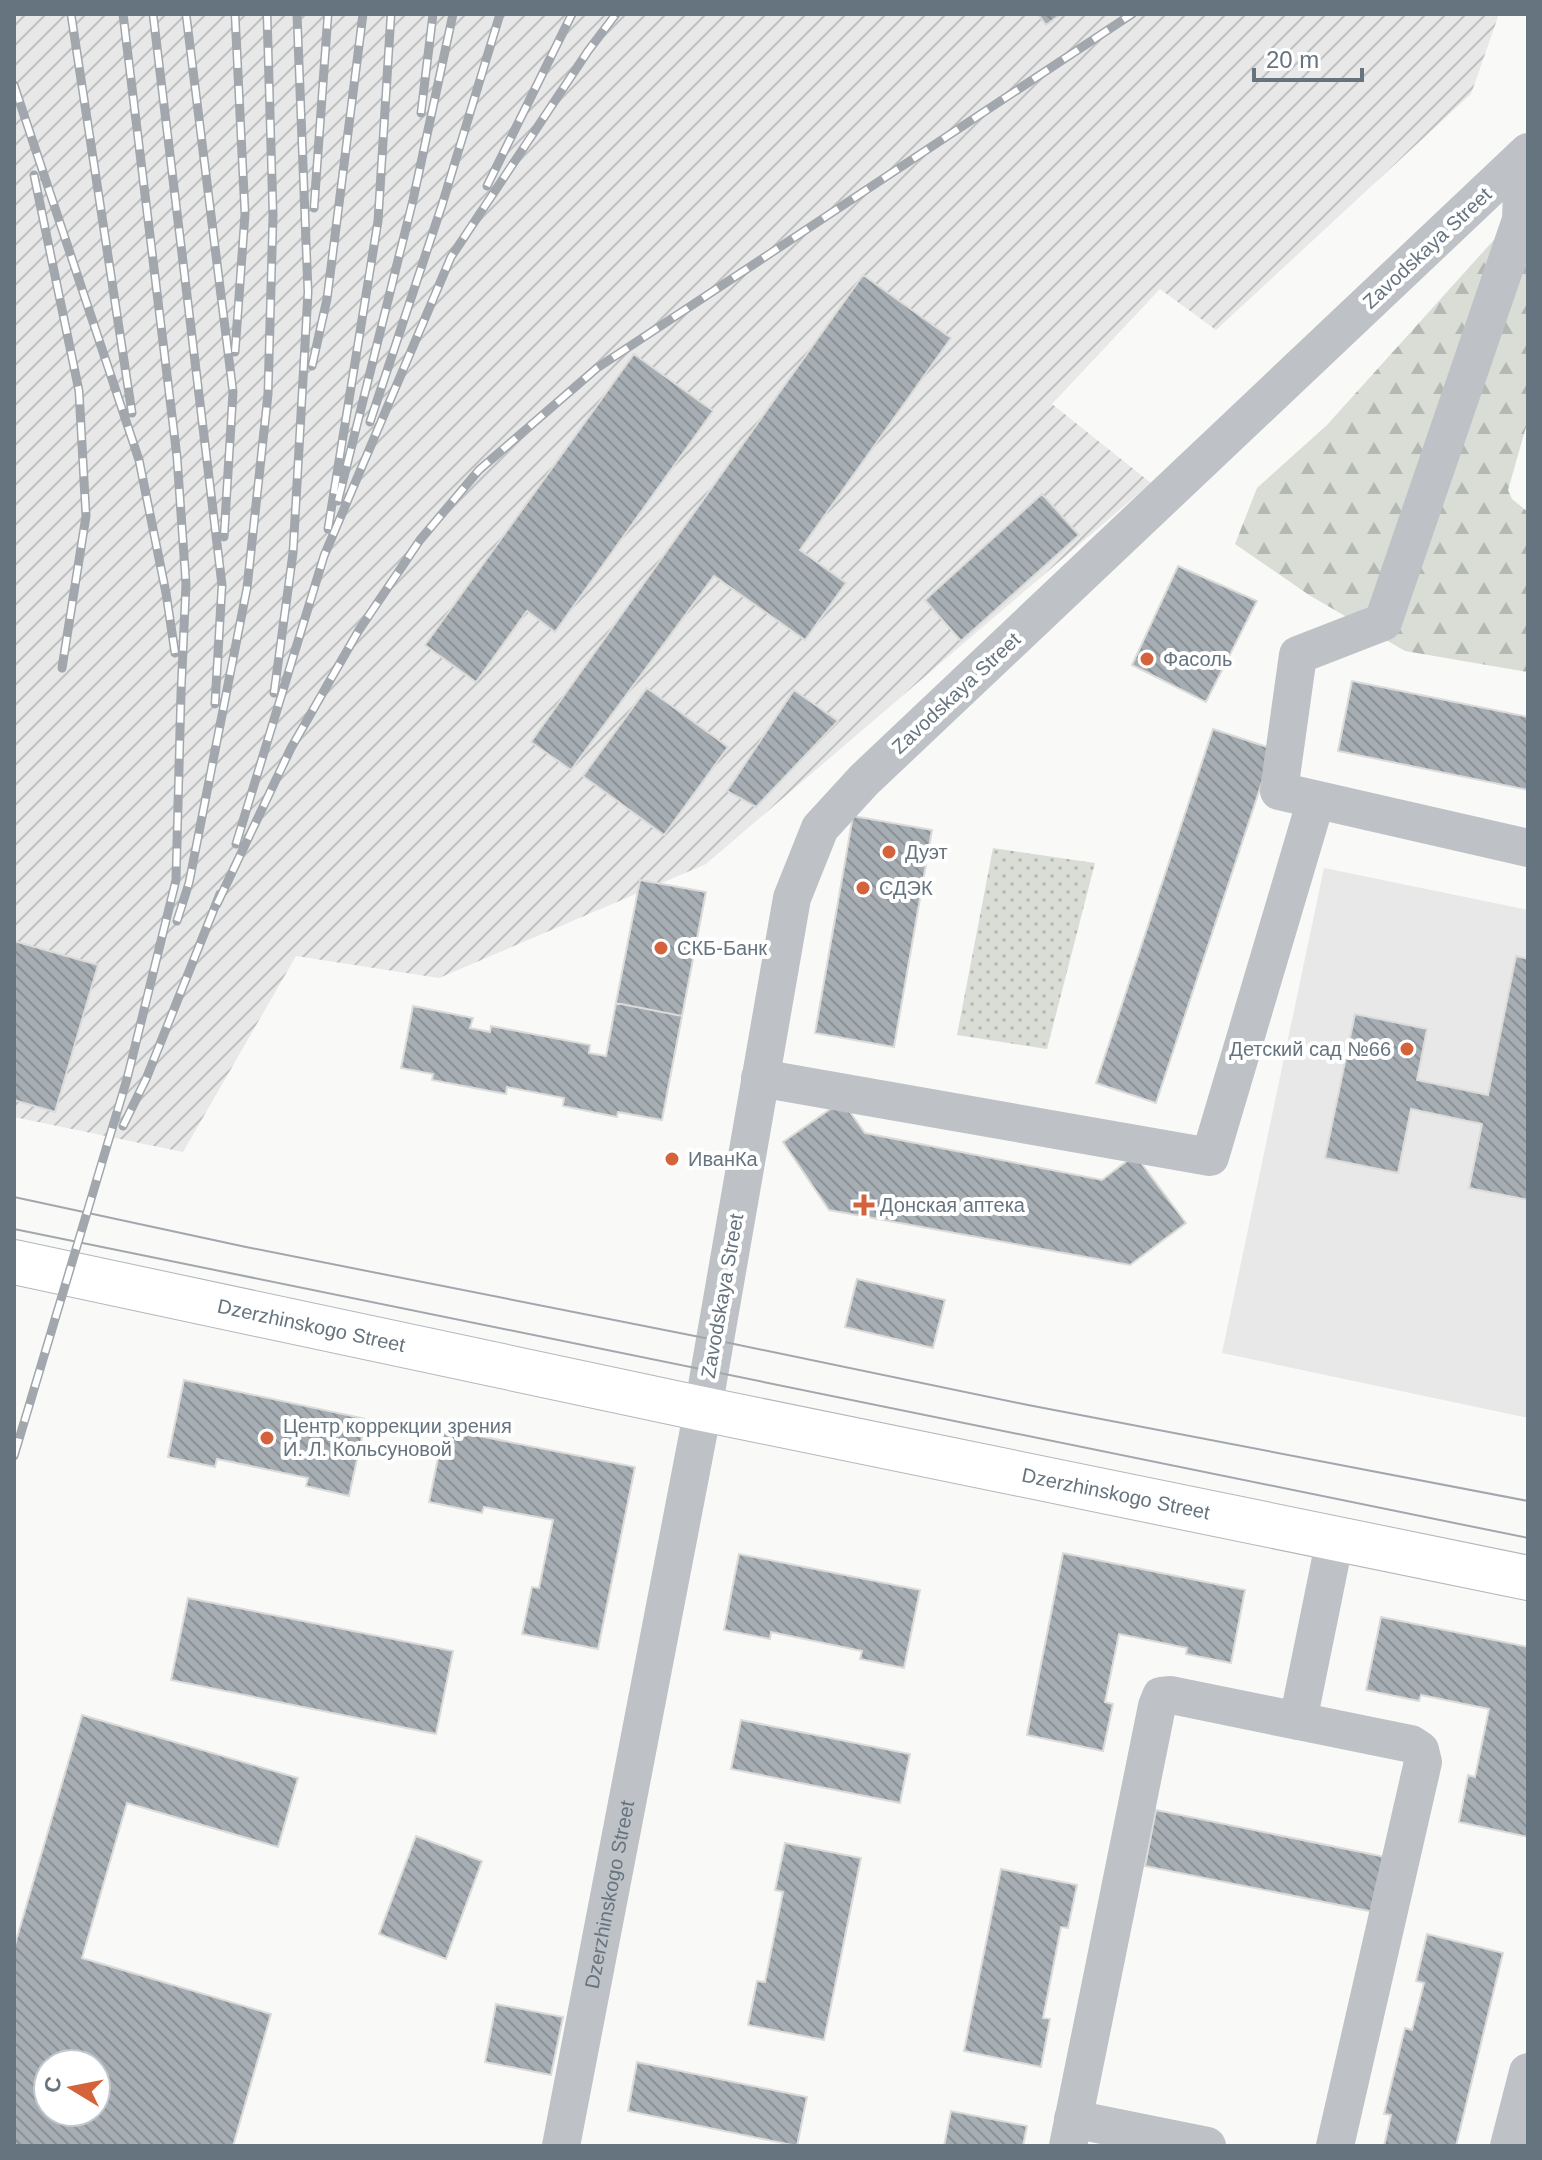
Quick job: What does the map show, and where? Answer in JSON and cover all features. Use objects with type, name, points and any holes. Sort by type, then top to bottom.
[{"type":"main road","name":"Dzerzhinskogo Street","points":[[14,1262],[703,1409],[1528,1578]]},
{"type":"street","points":[[1526,155],[1521,220],[1383,622],[1298,655],[1279,791],[1528,848]]},
{"type":"street","name":"Zavodskaya Street","points":[[703,1409],[792,898],[820,828],[864,780],[1526,155]]},
{"type":"street","points":[[760,1078],[1210,1157],[1316,800]]},
{"type":"street","name":"Dzerzhinskogo Street","points":[[561,2146],[703,1409]]},
{"type":"street","points":[[1298,1721],[1335,1539]]},
{"type":"street","points":[[1207,2146],[1070,2132],[1154,1721],[1161,1696],[1171,1695],[1411,1744],[1420,1750],[1423,1762],[1335,2146]]},
{"type":"street","points":[[1509,2146],[1528,2072]]},
{"type":"shaded area","points":[[14,14],[1499,14],[1471,94],[1216,330],[1160,289],[1052,404],[1151,483],[706,864],[439,978],[296,956],[183,1152],[14,1117]]},
{"type":"shaded area","name":"Детский сад №66","points":[[1324,868],[1528,910],[1528,1418],[1222,1353]]},
{"type":"green space","points":[[1528,202],[1528,420],[1508,490],[1512,499],[1528,512],[1528,672],[1405,651],[1309,595],[1235,544],[1257,488],[1327,425]]},
{"type":"green space","points":[[993,848],[1095,863],[1047,1049],[957,1035]]},
{"type":"building","points":[[1038,14],[1061,14],[1046,25]]},
{"type":"building","points":[[863,275],[951,338],[800,550],[846,583],[805,640],[714,576],[571,770],[531,742]]},
{"type":"building","points":[[634,354],[713,411],[555,632],[527,611],[476,682],[425,645]]},
{"type":"building","points":[[1042,494],[1079,535],[961,641],[925,600]]},
{"type":"building","points":[[1178,566],[1257,601],[1206,702],[1132,665]]},
{"type":"building","points":[[1352,681],[1528,717],[1528,790],[1338,751]]},
{"type":"building","points":[[647,688],[728,747],[664,835],[583,776]]},
{"type":"building","points":[[794,690],[838,721],[756,807],[727,791]]},
{"type":"building","points":[[1213,729],[1273,749],[1156,1103],[1096,1083]]},
{"type":"building","points":[[853,816],[932,830],[894,1047],[815,1033]]},
{"type":"building","name":"СКБ-Банк","points":[[640,880],[706,892],[682,1016],[616,1003]]},
{"type":"building","points":[[14,941],[98,965],[55,1112],[14,1100]]},
{"type":"building","points":[[1516,956],[1528,959],[1528,1200],[1469,1188],[1482,1124],[1411,1109],[1398,1173],[1325,1158],[1355,1014],[1427,1029],[1417,1080],[1488,1095]]},
{"type":"building","points":[[616,1003],[682,1016],[662,1120],[618,1112],[617,1117],[563,1106],[564,1098],[507,1087],[506,1094],[432,1080],[433,1074],[401,1068],[413,1006],[473,1018],[470,1028],[490,1032],[491,1026],[590,1045],[589,1053],[606,1056]]},
{"type":"building","points":[[842,1101],[865,1133],[1102,1180],[1135,1155],[1186,1223],[1130,1265],[829,1210],[783,1142]]},
{"type":"building","points":[[857,1279],[945,1300],[933,1348],[845,1327]]},
{"type":"building","name":"Центр коррекции зрения И. Л. Кольсуновой","points":[[184,1380],[366,1419],[349,1496],[306,1486],[308,1478],[217,1459],[215,1467],[168,1457]]},
{"type":"building","points":[[444,1429],[635,1467],[598,1649],[522,1634],[532,1587],[539,1588],[553,1520],[484,1507],[482,1513],[429,1502]]},
{"type":"building","points":[[1063,1553],[1245,1590],[1231,1663],[1186,1654],[1187,1648],[1119,1634],[1105,1702],[1113,1704],[1103,1751],[1027,1735]]},
{"type":"building","points":[[739,1554],[920,1590],[904,1668],[860,1659],[862,1651],[771,1632],[770,1639],[724,1630]]},
{"type":"building","points":[[188,1598],[453,1651],[436,1734],[171,1680]]},
{"type":"building","points":[[1381,1617],[1528,1647],[1528,1837],[1459,1822],[1468,1775],[1475,1777],[1489,1709],[1421,1695],[1419,1701],[1366,1690]]},
{"type":"building","points":[[82,1715],[298,1778],[278,1847],[127,1803],[82,1958],[271,2014],[233,2146],[14,2146],[14,1948]]},
{"type":"building","points":[[741,1720],[910,1754],[900,1803],[731,1769]]},
{"type":"building","points":[[1156,1810],[1390,1858],[1379,1913],[1145,1866]]},
{"type":"building","points":[[416,1836],[482,1861],[446,1959],[379,1934]]},
{"type":"building","points":[[785,1843],[861,1858],[824,2040],[748,2025],[757,1981],[765,1982],[783,1892],[775,1890]]},
{"type":"building","points":[[1001,1869],[1077,1885],[1068,1928],[1061,1927],[1043,2018],[1050,2019],[1041,2067],[964,2051]]},
{"type":"building","points":[[1427,1934],[1503,1953],[1456,2146],[1384,2146],[1391,2115],[1384,2114],[1405,2028],[1412,2030],[1424,1983],[1416,1981]]},
{"type":"building","points":[[496,2004],[563,2017],[551,2075],[485,2062]]},
{"type":"building","points":[[637,2062],[807,2097],[797,2146],[628,2111]]},
{"type":"building","points":[[951,2111],[1027,2126],[1023,2146],[944,2146]]},
{"type":"tram line","points":[[14,1197],[1028,1405],[1528,1501]]},
{"type":"tram line","points":[[14,1229],[1528,1538]]},
{"type":"railway","points":[[71,14],[132,413]]},
{"type":"railway","points":[[14,1456],[127,1079],[176,880],[186,584],[177,457],[123,14]]},
{"type":"railway","points":[[153,14],[222,585],[215,704]]},
{"type":"railway","points":[[186,14],[233,392],[224,537]]},
{"type":"railway","points":[[235,14],[245,214],[235,352]]},
{"type":"railway","points":[[177,921],[189,883],[247,588],[268,394],[273,215],[267,14]]},
{"type":"railway","points":[[274,693],[293,553],[308,292],[297,14]]},
{"type":"railway","points":[[314,208],[328,14]]},
{"type":"railway","points":[[312,366],[327,299],[363,14]]},
{"type":"railway","points":[[328,529],[378,221],[391,14]]},
{"type":"railway","points":[[421,113],[433,14]]},
{"type":"railway","points":[[338,501],[413,200],[453,14]]},
{"type":"railway","points":[[370,422],[442,205],[500,14]]},
{"type":"railway","points":[[487,186],[572,14]]},
{"type":"railway","points":[[236,844],[324,556],[451,257],[616,14]]},
{"type":"railway","points":[[217,904],[291,748],[359,630],[420,540],[479,470],[597,368],[1132,14]]},
{"type":"railway","points":[[14,85],[139,460],[175,653]]},
{"type":"railway","points":[[34,175],[79,391],[86,516],[62,668]]},
{"type":"railway","points":[[123,1126],[146,1079],[220,894]]},
{"type":"place","name":"Фасоль","points":[[1147,659]]},
{"type":"place","name":"Дуэт","points":[[889,852]]},
{"type":"place","name":"СДЭК","points":[[863,888]]},
{"type":"place","name":"СКБ-Банк","points":[[661,948]]},
{"type":"place","name":"Детский сад №66","points":[[1407,1049]]},
{"type":"place","name":"ИванКа","points":[[672,1159]]},
{"type":"place","name":"Донская аптека","points":[[864,1205]]},
{"type":"place","name":"Центр коррекции зрения И. Л. Кольсуновой","points":[[267,1438]]}]
